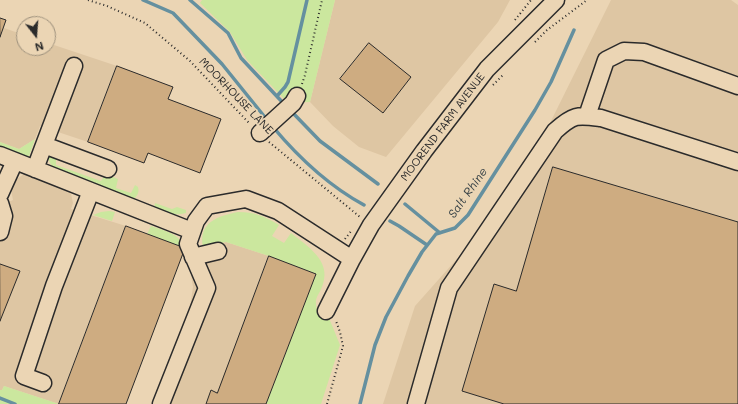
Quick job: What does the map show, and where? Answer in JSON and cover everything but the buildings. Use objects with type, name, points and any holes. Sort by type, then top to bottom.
[{"type":"street","name":"MOOREND FARM AVENUE","points":[[326,311],[352,259],[391,196],[487,69],[553,2]]},
{"type":"street","points":[[587,116],[606,60],[624,51],[644,52],[738,86]]},
{"type":"street","points":[[35,168],[74,66]]},
{"type":"street","points":[[416,404],[449,288],[555,130],[568,120],[580,115],[601,118],[738,162]]},
{"type":"street","points":[[44,145],[108,169]]},
{"type":"street","points":[[0,155],[91,191],[191,244],[218,251]]},
{"type":"street","points":[[0,194],[16,161]]},
{"type":"street","points":[[43,383],[24,376],[54,286],[91,191]]},
{"type":"street","points":[[160,404],[207,288],[191,244],[196,221],[207,206],[246,199],[278,211],[352,259]]},
{"type":"street","points":[[0,203],[4,216],[0,232]]},
{"type":"path","name":"MOORHOUSE LANE","points":[[88,0],[107,6],[145,23],[190,60],[279,116],[298,167],[362,219]]},
{"type":"path","points":[[279,116],[305,75],[322,0]]},
{"type":"path","points":[[531,46],[547,30],[587,0]]},
{"type":"path","points":[[489,90],[504,74]]},
{"type":"shaded area","points":[[335,0],[510,0],[498,22],[386,157],[359,147],[333,126],[310,102]]},
{"type":"shaded area","points":[[611,0],[731,0],[738,5],[738,404],[383,404],[415,306],[471,243],[549,125]]},
{"type":"shaded area","points":[[0,18],[6,20],[4,28],[16,32],[16,56],[56,56],[56,46],[173,87],[168,99],[221,119],[200,173],[148,153],[144,163],[40,126],[35,139],[19,149],[0,142]]},
{"type":"shaded area","points":[[33,173],[65,188],[71,194],[73,203],[71,209],[126,226],[185,248],[126,404],[59,404],[4,386],[2,390],[0,390],[0,206],[13,200],[11,190],[14,181],[24,174]]},
{"type":"shaded area","points":[[226,242],[269,256],[316,274],[266,404],[153,404],[190,307],[193,287],[187,251]]},
{"type":"green space","points":[[202,0],[335,0],[310,102],[288,103],[247,60],[230,32],[200,3]]},
{"type":"green space","points":[[35,139],[29,156],[26,157],[0,146],[0,142],[19,149]]},
{"type":"green space","points":[[46,153],[56,157],[56,165],[101,181],[104,176],[108,175],[118,179],[116,188],[131,193],[135,185],[138,187],[138,193],[131,201],[53,168]]},
{"type":"green space","points":[[155,203],[172,209],[177,207],[186,210],[186,213],[166,213],[154,208]]},
{"type":"green space","points":[[101,212],[115,212],[112,221],[93,215]]},
{"type":"green space","points":[[238,212],[259,215],[269,219],[279,225],[272,236],[284,243],[291,233],[316,254],[321,261],[325,275],[317,299],[317,310],[329,318],[340,345],[321,404],[266,404],[316,274],[269,256],[226,242],[203,247],[203,232],[206,226],[216,219]]},
{"type":"green space","points":[[151,226],[175,236],[185,248],[147,234]]},
{"type":"green space","points":[[4,386],[59,404],[0,404],[0,390],[2,390]]},
{"type":"waterway","points":[[143,0],[173,13],[222,64],[268,121]]},
{"type":"waterway","points":[[190,0],[228,33],[241,58],[285,105]]},
{"type":"waterway","points":[[277,96],[288,82],[307,0]]},
{"type":"waterway","name":"Salt Rhine","points":[[360,404],[375,345],[386,317],[408,276],[422,252],[436,234],[455,228],[468,215],[535,110],[551,82],[574,30]]},
{"type":"waterway","points":[[291,111],[320,141],[378,184]]},
{"type":"waterway","points":[[273,127],[293,150],[315,170],[339,189],[364,205]]},
{"type":"waterway","points":[[405,204],[440,233]]},
{"type":"waterway","points":[[390,221],[427,245]]},
{"type":"waterway","points":[[0,398],[15,404]]}]
